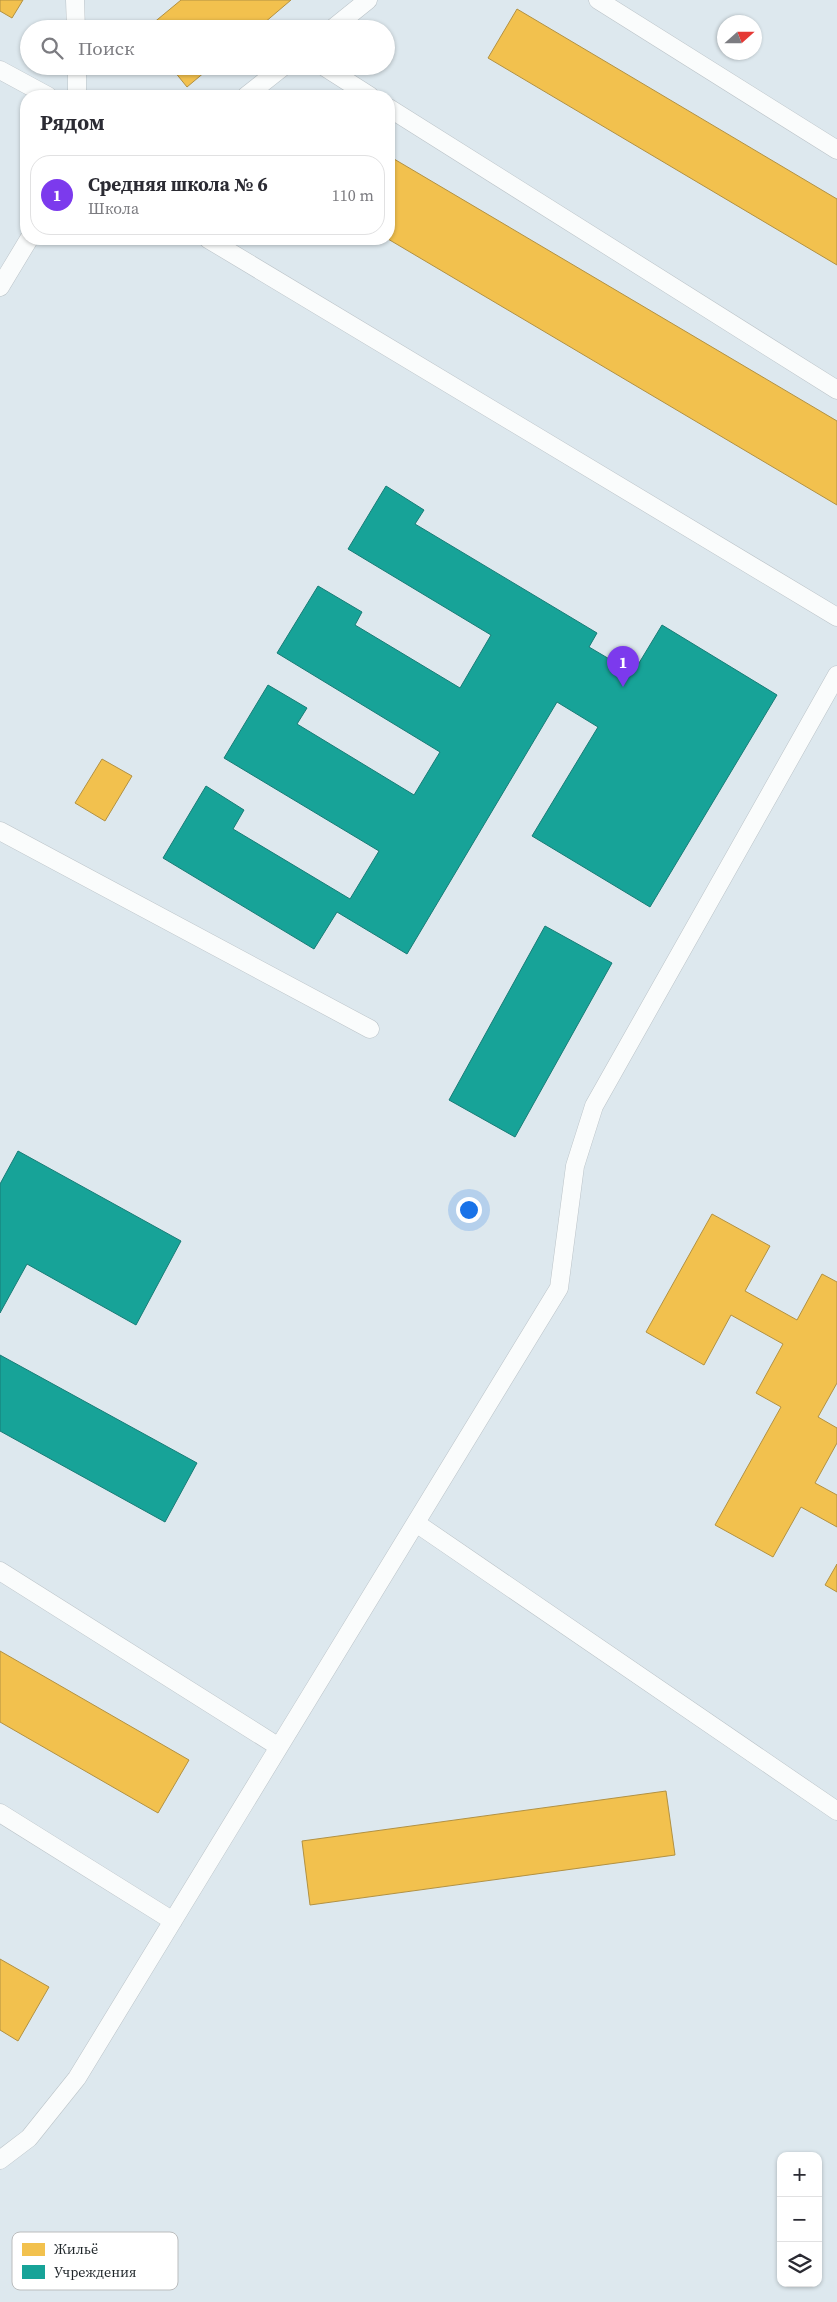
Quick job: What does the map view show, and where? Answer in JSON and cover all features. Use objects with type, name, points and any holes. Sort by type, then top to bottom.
[{"type":"lane","points":[[75,0],[76,20]]},
{"type":"lane","points":[[343,20],[368,0]]},
{"type":"lane","points":[[598,0],[837,150]]},
{"type":"lane","points":[[0,70],[37,90]]},
{"type":"lane","points":[[76,75],[77,90]]},
{"type":"lane","points":[[254,90],[273,75]]},
{"type":"lane","points":[[337,75],[361,90]]},
{"type":"lane","points":[[395,112],[837,390]]},
{"type":"lane","points":[[0,287],[25,245]]},
{"type":"lane","points":[[218,245],[837,617]]},
{"type":"lane","points":[[0,2160],[29,2138],[78,2078],[559,1288],[576,1166],[594,1106],[837,675]]},
{"type":"lane","points":[[0,831],[370,1029]]},
{"type":"lane","points":[[416,1523],[837,1811]]},
{"type":"lane","points":[[0,1571],[279,1747]]},
{"type":"lane","points":[[0,1812],[173,1921]]},
{"type":"building: Жильё","points":[[0,0],[23,0],[12,18],[0,11]]},
{"type":"building: Жильё","points":[[181,0],[291,0],[268,20],[157,20]]},
{"type":"building: Жильё","points":[[517,9],[837,199],[837,265],[488,58]]},
{"type":"building: Жильё","points":[[177,75],[201,75],[187,87]]},
{"type":"building: Жильё","points":[[395,160],[837,421],[837,505],[395,243]]},
{"type":"building: Жильё","points":[[102,759],[132,776],[105,821],[75,803]]},
{"type":"building: Жильё","points":[[712,1214],[770,1246],[745,1291],[797,1320],[822,1274],[837,1282],[837,1383],[818,1417],[837,1428],[837,1443],[815,1483],[837,1495],[837,1527],[801,1507],[773,1557],[715,1525],[781,1407],[756,1393],[783,1344],[731,1315],[704,1365],[646,1332]]},
{"type":"building: Жильё","points":[[837,1564],[837,1592],[825,1585]]},
{"type":"building: Жильё","points":[[0,1651],[189,1760],[158,1813],[0,1722]]},
{"type":"building: Жильё","points":[[666,1791],[675,1855],[310,1905],[302,1841]]},
{"type":"building: Жильё","points":[[0,1959],[49,1987],[18,2041],[0,2030]]},
{"type":"building: Учреждения","points":[[386,486],[424,510],[415,524],[597,633],[589,647],[633,673],[662,625],[777,695],[650,907],[532,836],[598,727],[557,702],[407,954],[337,912],[314,949],[163,858],[206,786],[244,810],[233,829],[350,899],[379,851],[224,758],[268,685],[307,708],[297,724],[414,795],[440,752],[277,653],[318,586],[362,612],[355,625],[460,688],[491,635],[348,549]]},
{"type":"building: Учреждения","points":[[545,926],[612,963],[515,1137],[449,1100]]},
{"type":"building: Учреждения","points":[[18,1151],[181,1241],[136,1325],[27,1264],[0,1313],[0,1184]]},
{"type":"building: Учреждения","points":[[0,1355],[197,1463],[165,1522],[0,1431]]},
{"type":"place","name":"Средняя школа № 6","points":[[623,687]]}]
